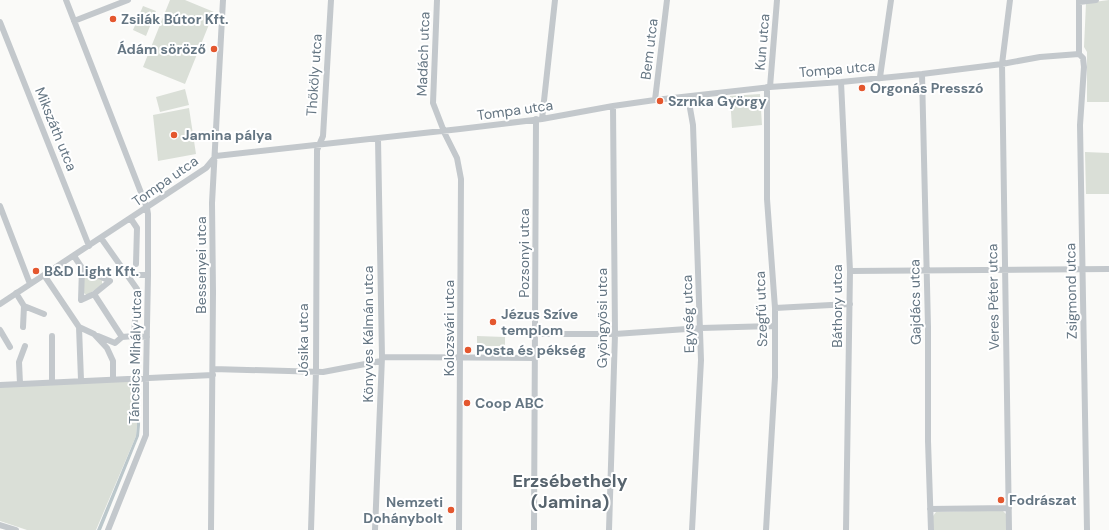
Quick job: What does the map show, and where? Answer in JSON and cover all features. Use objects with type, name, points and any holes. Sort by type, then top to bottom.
[{"type":"street","name":"Táncsics Mihály utca","points":[[66,0],[147,208],[148,275],[146,436],[108,530]]},
{"type":"street","points":[[74,21],[128,0]]},
{"type":"street","name":"Bessenyei utca","points":[[211,530],[213,372],[212,203],[216,156],[223,0]]},
{"type":"street","name":"Thököly utca","points":[[318,148],[323,136],[331,0]]},
{"type":"street","name":"Madách utca","points":[[437,0],[433,103],[443,130]]},
{"type":"street","name":"Pozsonyi utca","points":[[534,530],[535,334],[539,119],[555,0]]},
{"type":"street","name":"Bem utca","points":[[655,100],[666,0]]},
{"type":"street","name":"Kun utca","points":[[768,87],[777,0]]},
{"type":"street","points":[[880,77],[891,0]]},
{"type":"street","name":"Veres Péter utca","points":[[1009,530],[1002,64],[1010,0]]},
{"type":"street","points":[[1079,1],[1096,0]]},
{"type":"street","name":"Zsigmond utca","points":[[1079,1],[1078,54],[1083,58],[1084,67],[1080,112],[1087,530]]},
{"type":"street","name":"Mikszáth utca","points":[[0,22],[89,246]]},
{"type":"street","name":"Tompa utca","points":[[0,304],[131,219],[206,168],[216,156],[318,148],[443,130],[460,130],[539,119],[655,100],[768,87],[922,74],[1002,64],[1040,57],[1078,54]]},
{"type":"street","name":"Gajdács utca","points":[[922,74],[928,440],[931,530]]},
{"type":"street","name":"Báthory utca","points":[[841,82],[850,271],[846,530]]},
{"type":"street","name":"Szegfű utca","points":[[766,530],[775,377],[775,308],[767,199],[768,87]]},
{"type":"street","name":"Egység utca","points":[[688,97],[693,124],[701,328],[701,386],[692,530]]},
{"type":"street","name":"Gyöngyösi utca","points":[[608,530],[615,334],[613,106]]},
{"type":"street","name":"Kolozsvári utca","points":[[443,130],[457,158],[461,179],[459,530]]},
{"type":"street","name":"Könyves Kálmán utca","points":[[375,530],[381,359],[378,139]]},
{"type":"street","name":"Jósika utca","points":[[311,530],[316,371],[318,148]]},
{"type":"street","points":[[0,206],[30,284]]},
{"type":"street","points":[[131,219],[137,228],[136,264]]},
{"type":"street","points":[[101,238],[137,289],[134,336]]},
{"type":"street","points":[[74,256],[82,268],[110,281],[94,294],[81,300],[82,268]]},
{"type":"street","points":[[850,271],[1109,269]]},
{"type":"street","points":[[44,275],[78,327],[81,380]]},
{"type":"street","points":[[126,275],[148,275]]},
{"type":"street","points":[[16,293],[24,306],[23,327]]},
{"type":"street","points":[[94,294],[122,337]]},
{"type":"street","points":[[775,308],[850,304]]},
{"type":"street","points":[[24,306],[44,314]]},
{"type":"street","points":[[535,334],[615,334],[701,328],[775,326]]},
{"type":"street","points":[[78,327],[94,334],[107,343],[117,343],[122,337],[147,337]]},
{"type":"street","points":[[0,330],[10,347]]},
{"type":"street","points":[[52,336],[52,382]]},
{"type":"street","points":[[107,343],[113,361],[113,379]]},
{"type":"street","points":[[20,384],[19,362],[25,346]]},
{"type":"street","points":[[0,385],[213,372],[324,372],[381,359],[535,358]]},
{"type":"street","points":[[930,509],[1009,508]]},
{"type":"street","points":[[0,525],[16,530]]},
{"type":"shaded area","points":[[170,0],[185,0],[214,12],[185,84],[143,67]]},
{"type":"shaded area","points":[[1109,0],[1109,102],[1087,102],[1087,52],[1084,47],[1086,3]]},
{"type":"shaded area","points":[[143,6],[156,11],[146,36],[133,30]]},
{"type":"shaded area","points":[[185,89],[189,105],[160,112],[156,97]]},
{"type":"shaded area","points":[[760,94],[762,125],[732,128],[730,96]]},
{"type":"shaded area","name":"Jamina pálya","points":[[189,108],[196,154],[158,161],[153,115]]},
{"type":"shaded area","points":[[1085,152],[1109,153],[1109,194],[1086,194]]},
{"type":"shaded area","points":[[83,271],[102,280],[102,285],[87,295],[82,292]]},
{"type":"shaded area","points":[[477,336],[505,337],[505,346],[477,346]]},
{"type":"shaded area","points":[[138,381],[136,436],[96,530],[27,530],[0,521],[0,386]]},
{"type":"shaded area","points":[[137,386],[139,386],[139,436],[101,530],[97,530],[136,436]]},
{"type":"shaded area","points":[[1002,510],[1006,514],[1007,530],[933,530],[933,516],[936,512]]},
{"type":"place","name":"Zsilák Bútor Kft.","points":[[113,19]]},
{"type":"place","name":"Ádám söröző","points":[[214,49]]},
{"type":"place","name":"Orgonás Presszó","points":[[862,88]]},
{"type":"place","name":"Szrnka György","points":[[660,101]]},
{"type":"place","name":"Jamina pálya","points":[[174,135]]},
{"type":"place","name":"B&D Light Kft.","points":[[36,271]]},
{"type":"place","name":"Jézus Szíve templom","points":[[493,322]]},
{"type":"place","name":"Posta és pékség","points":[[468,350]]},
{"type":"place","name":"Coop ABC","points":[[467,403]]},
{"type":"place","name":"Fodrászat","points":[[1001,500]]},
{"type":"place","name":"Nemzeti Dohánybolt","points":[[451,510]]},
{"type":"district","name":"Erzsébethely (Jamina)","points":[[570,491]]}]
